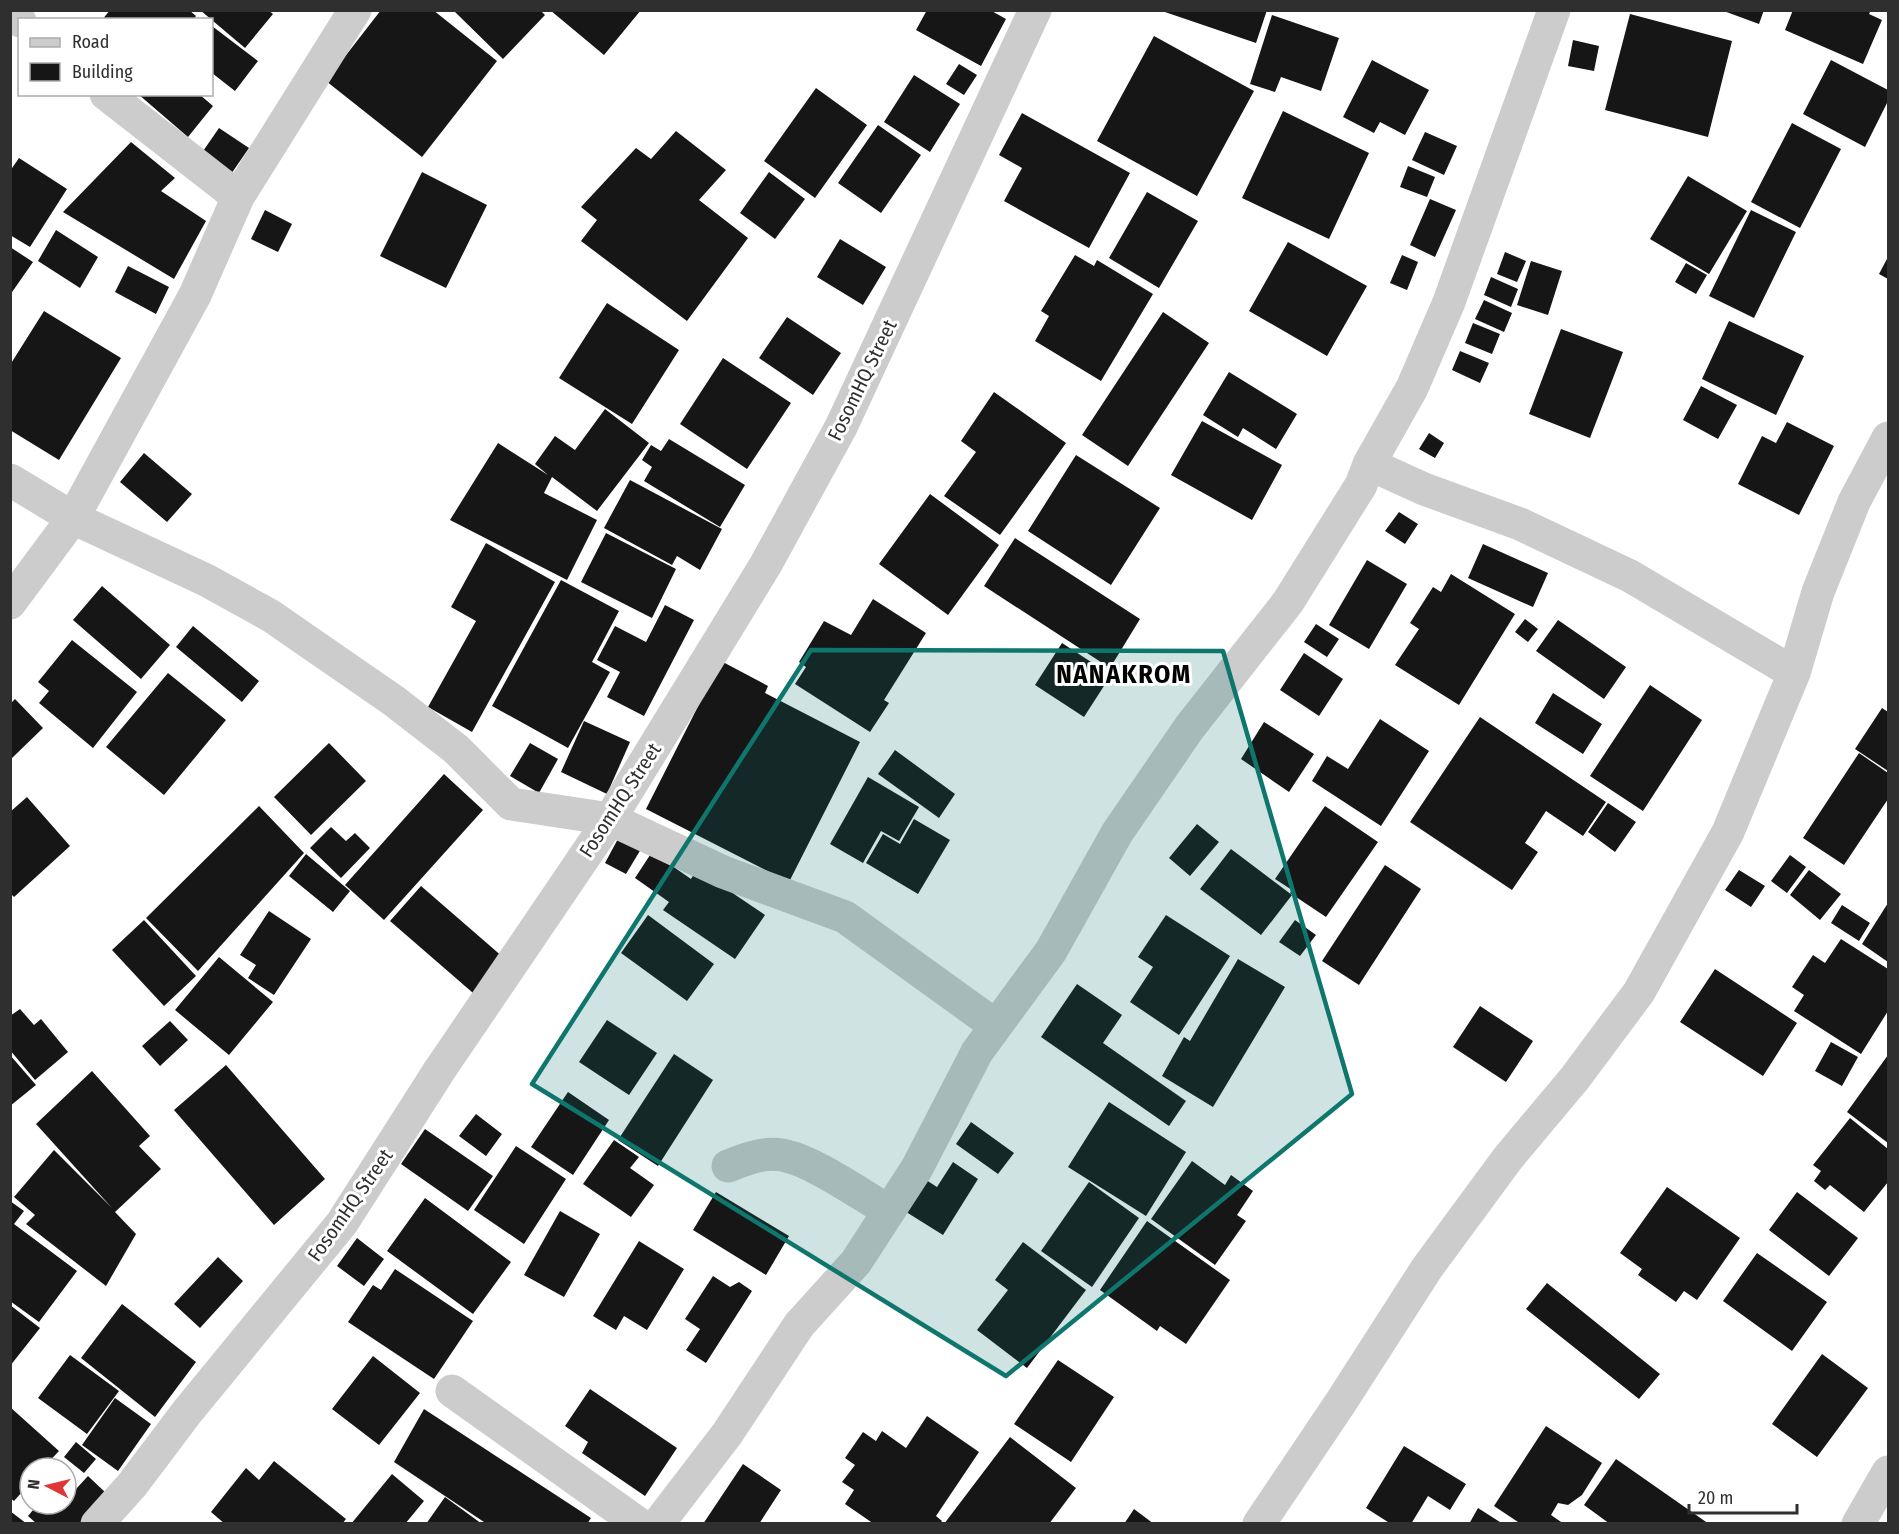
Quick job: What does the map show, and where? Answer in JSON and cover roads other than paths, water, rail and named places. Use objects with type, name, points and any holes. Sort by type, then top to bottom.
[{"type":"street","points":[[10,603],[73,518],[195,295],[238,198],[355,10]]},
{"type":"street","name":"FosomHQ Street","points":[[97,1524],[132,1485],[187,1412],[342,1223],[438,1071],[610,819],[766,564],[841,427],[1035,10]]},
{"type":"street","points":[[658,1524],[727,1434],[800,1325],[856,1262],[917,1168],[977,1052],[1051,951],[1117,833],[1183,738],[1288,602],[1361,484],[1369,464],[1412,388],[1449,302],[1554,10]]},
{"type":"street","points":[[109,96],[238,198]]},
{"type":"street","points":[[1258,1524],[1427,1269],[1508,1158],[1575,1078],[1638,992],[1728,832],[1794,673],[1818,592],[1854,502],[1888,438]]},
{"type":"street","points":[[1369,464],[1424,489],[1520,524],[1630,576],[1794,673]]},
{"type":"street","points":[[10,480],[73,518],[206,580],[271,616],[394,701],[456,749],[511,804],[610,819],[723,872],[845,917],[996,1026]]},
{"type":"street","points":[[728,1166],[754,1156],[782,1155],[802,1161],[889,1211]]},
{"type":"street","points":[[452,1391],[639,1524]]},
{"type":"street","points":[[1858,1524],[1888,1473]]},
{"type":"district","name":"NANAKROM","points":[[1124,674]]}]
